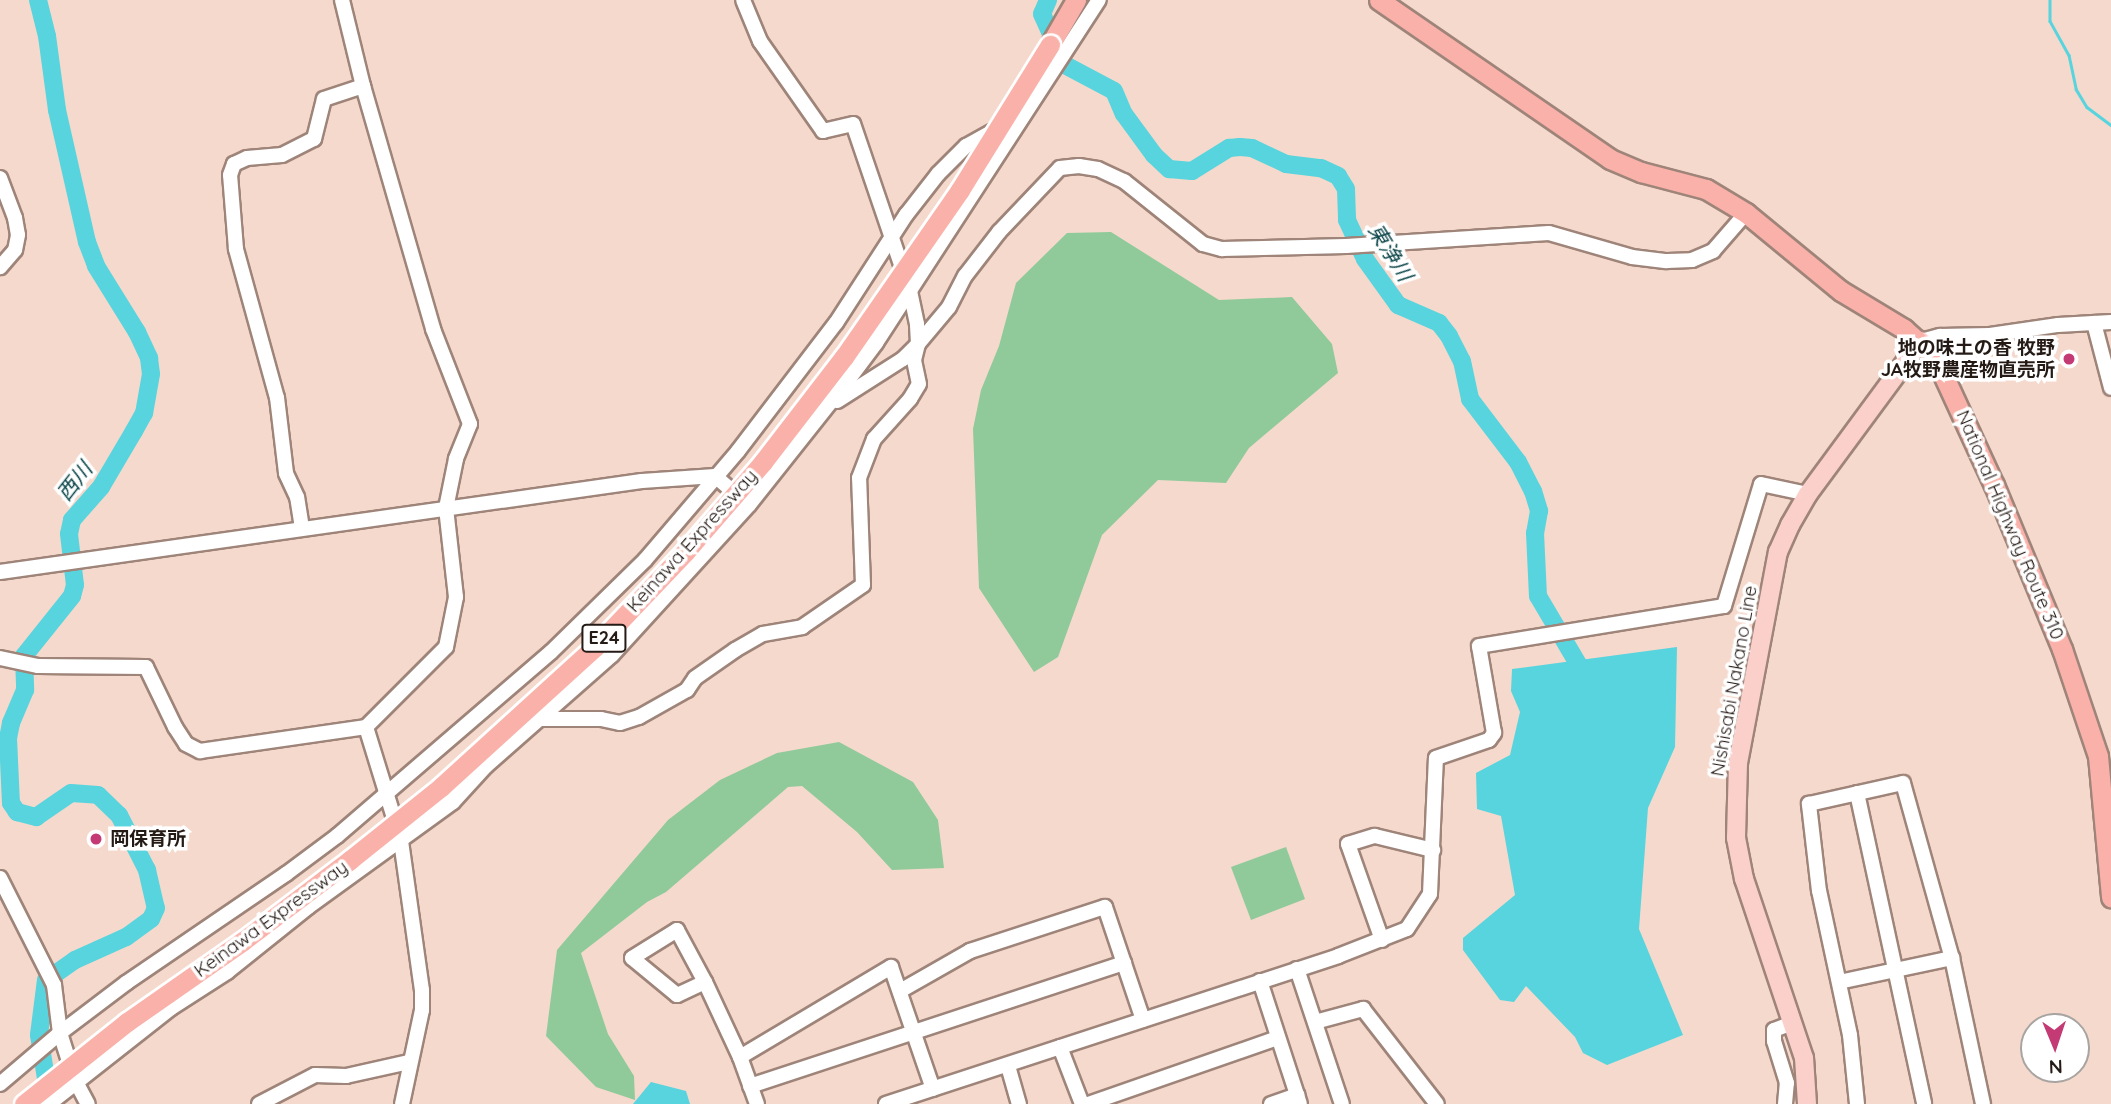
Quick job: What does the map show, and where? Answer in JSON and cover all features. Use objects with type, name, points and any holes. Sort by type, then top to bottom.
[{"type":"highway","points":[[1049,45],[1067,0]]},
{"type":"highway","name":"Keinawa Expressway","points":[[24,1104],[127,1022],[243,941],[370,844],[441,787],[595,647],[686,551],[763,462],[844,357],[960,190],[1076,0]]},
{"type":"highway","name":"National Highway Route 310","points":[[1379,0],[1609,159],[1641,172],[1706,189],[1746,213],[1841,291],[1921,341],[1944,372],[2062,649],[2098,756],[2111,897]]},
{"type":"main road","name":"Nishisabi Nakano Line","points":[[1807,1104],[1804,1058],[1744,879],[1736,838],[1736,807],[1746,712],[1778,552],[1808,494],[1921,341]]},
{"type":"street","points":[[0,658],[38,666],[146,667],[175,727],[186,744],[200,751],[366,727],[446,647],[454,620],[456,597],[446,508],[456,459],[470,424],[433,329],[363,86],[342,0]]},
{"type":"street","points":[[540,719],[601,719],[620,723],[639,718],[687,690],[695,678],[735,650],[763,634],[803,627],[863,585],[859,478],[874,439],[910,399],[919,384],[914,360],[918,344],[910,291],[853,124],[823,131],[760,41],[743,0]]},
{"type":"street","points":[[52,1101],[75,1080],[171,1008],[227,972],[309,906],[453,802],[486,766],[612,655],[749,505],[827,407],[910,291],[1099,0]]},
{"type":"street","points":[[302,528],[297,497],[286,474],[278,398],[236,249],[230,175],[234,164],[240,161],[282,155],[314,139],[324,99],[363,86]]},
{"type":"street","points":[[0,1084],[60,1033],[286,874],[388,794],[551,652],[645,560],[738,451],[836,323],[893,239],[906,215],[949,161],[983,136],[1017,124]]},
{"type":"street","points":[[827,407],[902,359],[918,344],[948,307],[965,276],[999,232],[1060,168],[1079,166],[1098,169],[1124,181],[1203,244],[1222,249],[1346,246],[1549,233],[1632,257],[1692,260],[1713,251],[1746,213]]},
{"type":"street","points":[[0,178],[18,234],[15,250],[0,267]]},
{"type":"street","points":[[1921,341],[1940,336],[1990,335],[2058,325],[2111,322]]},
{"type":"street","points":[[2094,323],[2111,387]]},
{"type":"street","points":[[794,377],[827,407]]},
{"type":"street","points":[[0,572],[65,565],[302,528],[609,485],[715,476],[749,505]]},
{"type":"street","points":[[887,1104],[1297,969],[1407,929],[1430,894],[1436,758],[1489,740],[1494,733],[1479,646],[1724,606],[1761,484],[1808,494]]},
{"type":"street","points":[[366,727],[401,841],[422,990],[422,1010],[402,1104]]},
{"type":"street","points":[[1857,1104],[1858,1086],[1819,891],[1809,804],[1903,783],[1952,958],[1983,1104]]},
{"type":"street","points":[[1857,793],[1924,1104]]},
{"type":"street","points":[[1382,940],[1348,844],[1376,836],[1433,850]]},
{"type":"street","points":[[0,878],[54,985],[60,1033],[75,1080],[88,1104]]},
{"type":"street","points":[[900,991],[970,951],[1105,908],[1143,1020]]},
{"type":"street","points":[[705,982],[677,995],[632,958],[677,930],[705,982],[740,1057],[757,1104]]},
{"type":"street","points":[[1839,982],[1952,958]]},
{"type":"street","points":[[751,1086],[1124,963]]},
{"type":"street","points":[[740,1057],[891,967],[933,1089]]},
{"type":"street","points":[[1297,969],[1342,1104]]},
{"type":"street","points":[[1260,981],[1299,1100],[1271,1104]]},
{"type":"street","points":[[1315,1022],[1363,1009],[1437,1104]]},
{"type":"street","points":[[1785,1104],[1787,1083],[1774,1030],[1792,1023]]},
{"type":"street","points":[[1088,1104],[1278,1038]]},
{"type":"street","points":[[1060,1047],[1082,1104]]},
{"type":"street","points":[[259,1104],[315,1075],[346,1076],[409,1062]]},
{"type":"street","points":[[1008,1066],[1019,1104]]},
{"type":"green space","points":[[1111,232],[1219,300],[1292,297],[1332,344],[1338,373],[1249,448],[1226,483],[1158,480],[1102,535],[1058,657],[1034,672],[979,588],[973,429],[981,390],[999,346],[1016,283],[1067,233]]},
{"type":"green space","points":[[839,742],[913,782],[938,820],[944,868],[892,870],[857,832],[802,786],[788,787],[666,892],[647,902],[581,953],[608,1034],[634,1076],[635,1100],[596,1087],[546,1036],[557,950],[668,820],[720,780],[777,753]]},
{"type":"green space","points":[[1286,847],[1305,899],[1251,920],[1231,867]]},
{"type":"water","points":[[1677,647],[1675,747],[1648,808],[1639,929],[1683,1035],[1607,1065],[1583,1053],[1575,1037],[1526,986],[1514,1002],[1500,1000],[1463,950],[1463,938],[1515,895],[1501,816],[1477,809],[1476,773],[1510,755],[1520,712],[1511,691],[1512,669]]},
{"type":"water","points":[[651,1082],[686,1091],[690,1104],[633,1104]]},
{"type":"waterway","name":"西川","points":[[38,0],[47,36],[57,110],[87,242],[96,266],[137,332],[149,358],[151,374],[144,413],[101,487],[72,520],[69,534],[75,585],[72,596],[24,656],[25,690],[11,723],[8,738],[11,803],[17,812],[36,817],[71,793],[98,795],[119,815],[147,870],[156,908],[151,919],[126,937],[75,960],[46,980],[39,1035],[49,1097]]},
{"type":"waterway","name":"東浄川","points":[[1048,0],[1042,14],[1065,65],[1114,91],[1124,114],[1154,155],[1169,169],[1192,171],[1229,148],[1240,147],[1252,148],[1286,164],[1321,168],[1338,176],[1346,189],[1347,220],[1365,259],[1398,305],[1439,323],[1449,336],[1462,361],[1470,399],[1518,462],[1533,491],[1539,511],[1535,533],[1538,596],[1588,681]]},
{"type":"waterway","points":[[2050,0],[2050,21],[2069,55],[2076,89],[2087,107],[2111,125]]},
{"type":"place","name":"地の味土の香 牧野 JA牧野農産物直売所","points":[[2069,359]]},
{"type":"place","name":"岡保育所","points":[[96,839]]}]
